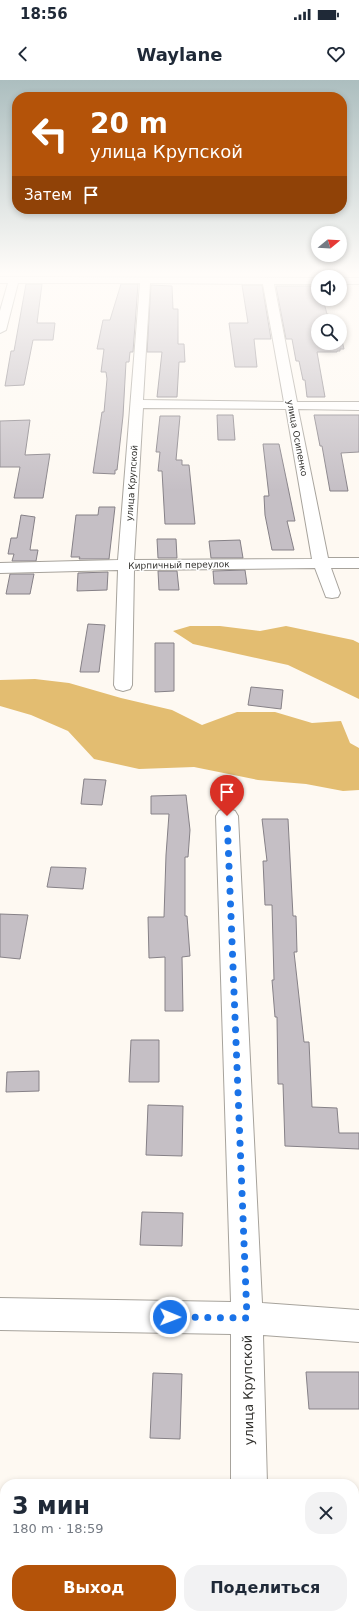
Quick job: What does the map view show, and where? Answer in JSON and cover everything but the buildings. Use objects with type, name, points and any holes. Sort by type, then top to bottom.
[{"type":"street","name":"улица Крупской","points":[[123,685],[126,565],[138,404],[138,347]]},
{"type":"street","name":"улица Осипенко","points":[[280,347],[321,563],[332,593]]},
{"type":"street","points":[[138,404],[359,406]]},
{"type":"street","name":"Кирпичный переулок","points":[[0,568],[126,565],[359,563]]},
{"type":"street","name":"улица Крупской","points":[[227,816],[247,1318],[249,1479]]},
{"type":"street","points":[[0,1314],[247,1318],[359,1326]]},
{"type":"shaded area","points":[[190,626],[220,626],[260,631],[286,626],[353,640],[359,643],[359,699],[288,665],[193,644],[173,631]]},
{"type":"shaded area","points":[[35,679],[69,683],[121,698],[172,710],[202,725],[237,712],[275,712],[312,723],[341,721],[350,743],[359,748],[359,790],[343,791],[306,784],[258,780],[194,767],[139,769],[94,759],[68,731],[31,715],[0,706],[0,680]]},
{"type":"route","points":[[170,1317],[247,1318],[227,816]]}]
